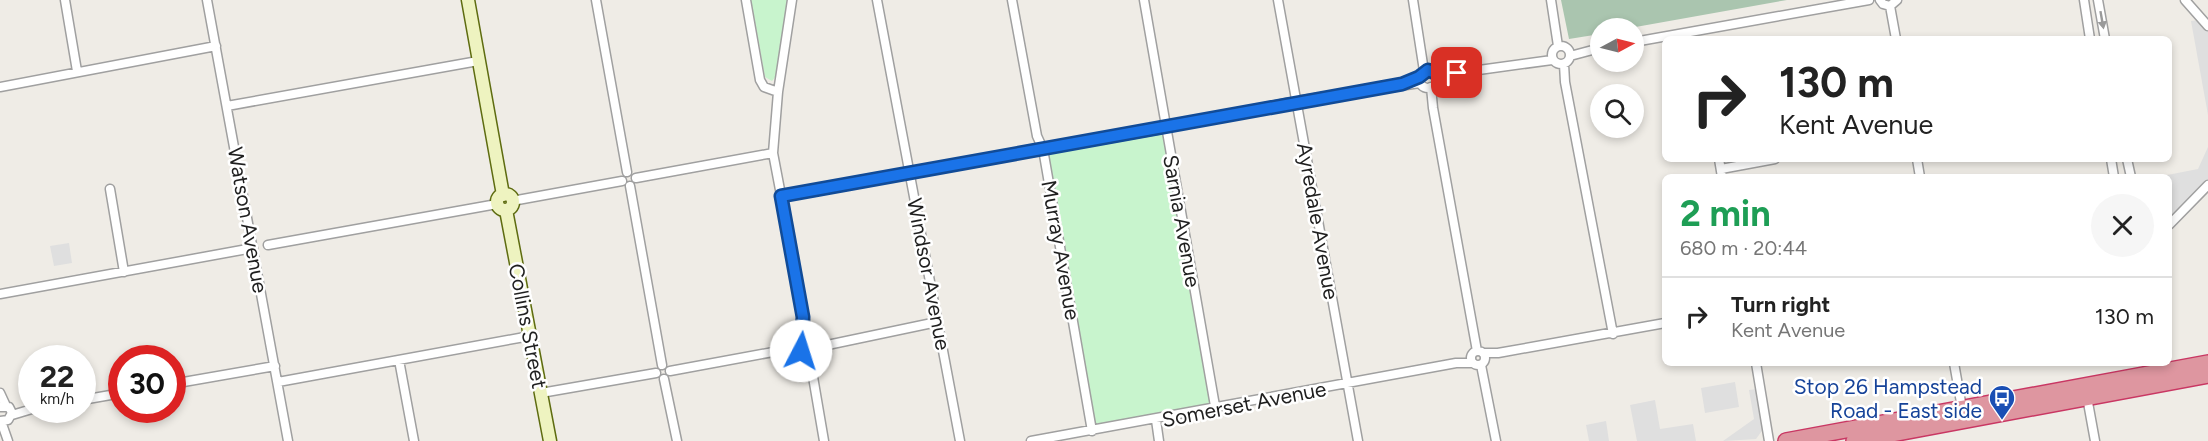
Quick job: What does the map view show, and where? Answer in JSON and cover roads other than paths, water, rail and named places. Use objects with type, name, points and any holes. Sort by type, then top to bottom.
[{"type":"highway","points":[[1786,441],[1963,414],[2086,392],[2151,374],[2208,363]]},
{"type":"highway","points":[[2168,372],[2208,375]]},
{"type":"highway","points":[[1854,441],[1963,414]]},
{"type":"street","points":[[65,0],[77,71]]},
{"type":"street","name":"Watson Avenue","points":[[207,0],[288,441]]},
{"type":"street","name":"Collins Street","points":[[468,0],[550,441]]},
{"type":"street","points":[[596,0],[627,172],[622,177],[629,182],[677,441]]},
{"type":"street","points":[[746,0],[760,80],[764,87],[778,92]]},
{"type":"street","points":[[792,0],[778,92],[773,153],[824,441]]},
{"type":"street","name":"Windsor Avenue","points":[[878,0],[960,441]]},
{"type":"street","name":"Murray Avenue","points":[[1012,0],[1037,136],[1044,149],[1092,431]]},
{"type":"street","name":"Sarnia Avenue","points":[[1144,0],[1215,406]]},
{"type":"street","name":"Ayredale Avenue","points":[[1278,0],[1358,441]]},
{"type":"street","points":[[1413,0],[1478,358],[1496,441]]},
{"type":"street","points":[[1551,0],[1613,334]]},
{"type":"street","points":[[1697,35],[1869,0]]},
{"type":"street","points":[[1880,0],[1883,4],[1894,3],[1896,36]]},
{"type":"street","points":[[2084,0],[2090,36]]},
{"type":"street","points":[[2098,0],[2104,36]]},
{"type":"street","points":[[2186,0],[2208,26]]},
{"type":"street","points":[[1644,41],[1662,39]]},
{"type":"street","points":[[0,87],[216,46]]},
{"type":"street","points":[[781,196],[1166,128],[1296,101],[1590,50]]},
{"type":"street","points":[[227,106],[478,61]]},
{"type":"street","points":[[268,245],[629,182],[773,153]]},
{"type":"street","points":[[1722,173],[1764,162]]},
{"type":"street","points":[[2172,222],[2208,185]]},
{"type":"street","points":[[110,189],[124,272]]},
{"type":"street","points":[[0,294],[253,248]]},
{"type":"street","points":[[541,393],[656,373],[657,368],[665,372],[937,322]]},
{"type":"street","name":"Somerset Avenue","points":[[1030,441],[1156,420],[1215,406],[1347,384],[1497,353],[1662,324]]},
{"type":"street","points":[[278,382],[530,336]]},
{"type":"street","points":[[399,360],[414,441]]},
{"type":"street","points":[[186,382],[274,366]]},
{"type":"street","points":[[1756,366],[1769,441]]},
{"type":"street","points":[[1955,366],[1963,414]]},
{"type":"street","points":[[2086,392],[2095,441]]},
{"type":"street","points":[[0,393],[8,439]]},
{"type":"street","points":[[1156,420],[1159,441]]},
{"type":"place","name":"Stop 26 Hampstead Road - East side","points":[[2002,421]]}]
